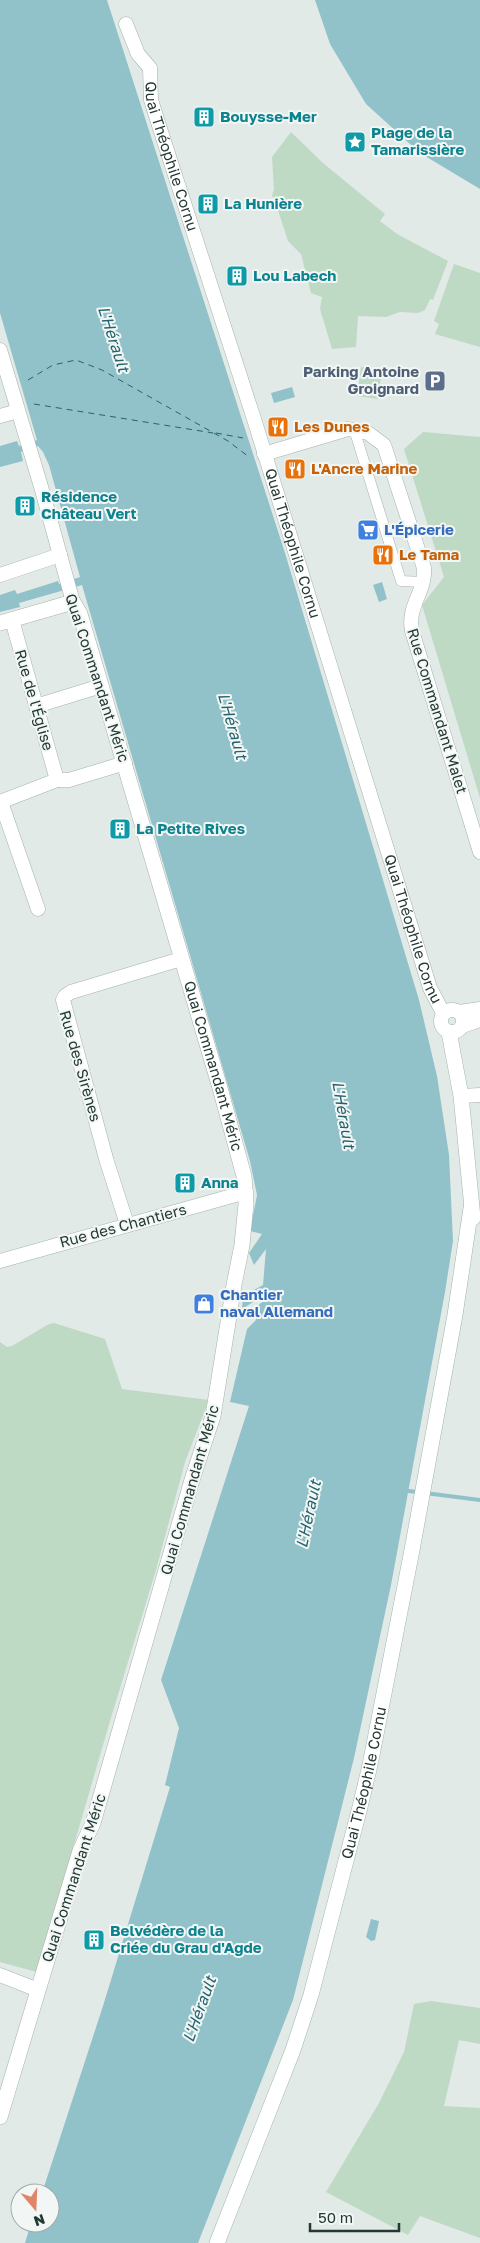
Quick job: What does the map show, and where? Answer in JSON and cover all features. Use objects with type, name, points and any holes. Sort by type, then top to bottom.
[{"type":"street","name":"Quai Théophile Cornu","points":[[126,24],[138,54],[150,68],[151,100],[264,454],[430,988],[437,1003],[454,1021],[471,1208],[474,1223],[469,1278],[456,1309],[424,1487],[370,1765],[310,1995],[293,2050],[217,2243]]},
{"type":"street","name":"Quai Commandant Méric","points":[[0,350],[3,374],[18,411],[29,446],[69,591],[80,614],[125,763],[236,1146],[246,1192],[242,1245],[213,1416],[192,1480],[93,1824],[80,1851],[0,2117]]},
{"type":"street","points":[[0,416],[18,411]]},
{"type":"street","points":[[264,454],[342,429],[354,429],[368,433],[378,439],[384,444],[389,456],[424,568],[424,582],[400,581],[354,429]]},
{"type":"street","points":[[0,575],[60,555]]},
{"type":"street","name":"Rue Commandant Malet","points":[[424,582],[411,611],[412,630],[480,852]]},
{"type":"street","points":[[6,622],[69,591]]},
{"type":"street","name":"Rue de l'Église","points":[[6,622],[36,706],[57,780]]},
{"type":"street","points":[[36,706],[101,686]]},
{"type":"street","points":[[38,908],[1,802],[57,780],[69,780],[125,763]]},
{"type":"street","name":"Rue des Sirènes","points":[[127,1224],[63,998],[71,992],[181,958]]},
{"type":"street","points":[[454,1021],[480,1009]]},
{"type":"street","points":[[454,1021],[480,1020]]},
{"type":"street","points":[[461,1096],[480,1095]]},
{"type":"street","name":"Rue des Chantiers","points":[[0,1261],[246,1192]]},
{"type":"street","points":[[0,1974],[38,1990]]},
{"type":"green space","points":[[291,132],[323,163],[385,214],[380,221],[397,234],[448,261],[433,300],[430,299],[425,310],[418,313],[400,312],[386,317],[358,316],[356,347],[332,349],[320,309],[322,297],[311,293],[301,254],[288,241],[272,196],[274,189],[272,157]]},
{"type":"green space","points":[[454,264],[480,273],[480,347],[435,334],[439,324],[434,321]]},
{"type":"green space","points":[[361,367],[382,370],[378,399],[357,396]]},
{"type":"green space","points":[[423,432],[480,437],[480,798],[422,605],[444,577],[404,449]]},
{"type":"green space","points":[[54,1323],[105,1339],[122,1389],[209,1400],[185,1462],[156,1570],[37,1972],[0,1962],[0,1342],[7,1347],[12,1346],[49,1324]]},
{"type":"green space","points":[[431,2001],[480,2008],[480,2044],[459,2040],[444,2106],[480,2108],[480,2238],[420,2216],[408,2235],[326,2192],[379,2103],[404,2052],[414,2004]]},
{"type":"water","name":"L'Hérault","points":[[0,0],[107,0],[285,553],[419,1000],[437,1076],[449,1155],[453,1241],[445,1292],[391,1585],[354,1758],[293,2000],[198,2243],[25,2243],[28,2233],[60,2233],[60,2183],[45,2183],[103,2006],[170,1787],[165,1785],[179,1728],[161,1680],[249,1406],[230,1402],[247,1329],[256,1320],[256,1307],[271,1295],[269,1292],[242,1309],[243,1296],[263,1285],[266,1249],[254,1265],[249,1253],[262,1234],[250,1231],[257,1195],[250,1161],[82,585],[19,603],[20,607],[0,612],[0,595],[15,590],[17,594],[58,581],[59,584],[80,577],[49,465],[43,452],[38,446],[21,452],[23,461],[0,467],[0,446],[17,441],[19,446],[37,440],[0,313]]},
{"type":"water","points":[[315,0],[480,0],[480,189],[420,153],[366,104],[330,44]]},
{"type":"water","points":[[292,387],[295,397],[274,403],[271,393]]},
{"type":"water","points":[[382,582],[387,599],[379,602],[373,585]]},
{"type":"water","points":[[371,1919],[379,1921],[375,1940],[371,1941],[366,1937]]},
{"type":"waterway","points":[[408,1491],[418,1492]]},
{"type":"waterway","points":[[425,1493],[480,1500]]},
{"type":"ferry route","points":[[28,380],[53,365],[76,360],[102,370],[228,441],[249,457]]},
{"type":"ferry route","points":[[34,404],[213,433]]},
{"type":"ferry route","points":[[216,433],[243,438]]},
{"type":"place","name":"Bouysse-Mer","points":[[204,117]]},
{"type":"place","name":"Plage de la Tamarissière","points":[[355,142]]},
{"type":"place","name":"La Hunière","points":[[208,204]]},
{"type":"place","name":"Lou Labech","points":[[237,276]]},
{"type":"place","name":"Parking Antoine Groignard","points":[[435,381]]},
{"type":"place","name":"Les Dunes","points":[[278,427]]},
{"type":"place","name":"L'Ancre Marine","points":[[295,469]]},
{"type":"place","name":"Résidence Château Vert","points":[[25,506]]},
{"type":"place","name":"L'Épicerie","points":[[368,530]]},
{"type":"place","name":"Le Tama","points":[[383,555]]},
{"type":"place","name":"La Petite Rives","points":[[120,829]]},
{"type":"place","name":"Anna","points":[[185,1183]]},
{"type":"place","name":"Chantier naval Allemand","points":[[204,1304]]},
{"type":"place","name":"Belvédère de la Criée du Grau d'Agde","points":[[94,1940]]}]
